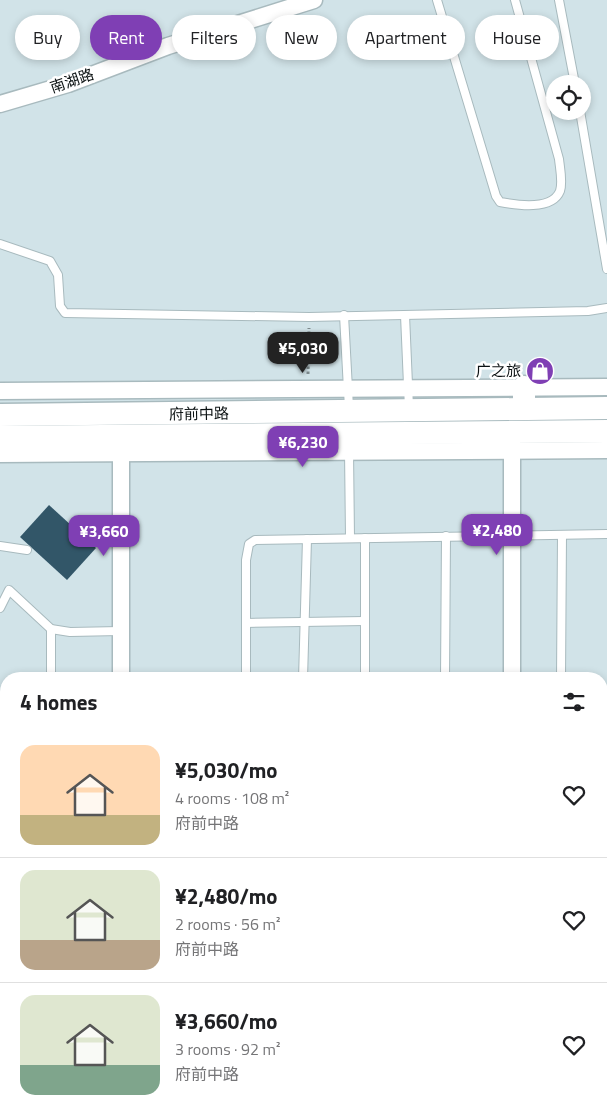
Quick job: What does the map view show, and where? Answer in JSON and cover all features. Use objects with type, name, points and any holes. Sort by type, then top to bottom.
[{"type":"main road","name":"府前中路","points":[[0,437],[24,446],[121,445],[349,429],[409,415],[524,398],[607,408]]},
{"type":"main road","name":"府前中路","points":[[0,415],[349,429]]},
{"type":"main road","name":"府前中路","points":[[409,415],[512,442],[607,432]]},
{"type":"street","name":"南湖路","points":[[0,104],[68,84],[168,46],[314,0]]},
{"type":"street","points":[[524,398],[607,387]]},
{"type":"street","points":[[0,391],[308,390],[348,388],[409,415]]},
{"type":"street","points":[[349,429],[607,450]]},
{"type":"street","points":[[512,442],[512,672]]},
{"type":"street","points":[[121,445],[121,672]]},
{"type":"street","points":[[0,454],[24,446]]},
{"type":"lane","points":[[437,0],[496,196],[500,202],[525,205],[552,200],[560,192],[561,180],[559,159],[515,0]]},
{"type":"lane","points":[[559,0],[573,75]]},
{"type":"lane","points":[[582,120],[607,270]]},
{"type":"lane","points":[[0,244],[50,261],[58,275],[60,306],[65,313],[310,317],[588,312],[607,308]]},
{"type":"lane","points":[[344,315],[348,388],[350,538]]},
{"type":"lane","points":[[405,315],[409,415]]},
{"type":"lane","points":[[246,672],[246,560],[249,544],[255,540],[607,534]]},
{"type":"lane","points":[[561,672],[562,535]]},
{"type":"lane","points":[[445,672],[446,536]]},
{"type":"lane","points":[[365,538],[365,672]]},
{"type":"lane","points":[[303,672],[306,539]]},
{"type":"lane","points":[[0,546],[27,550]]},
{"type":"lane","points":[[0,608],[9,590],[51,629],[70,632],[120,631]]},
{"type":"lane","points":[[246,623],[365,621]]},
{"type":"lane","points":[[51,629],[51,672]]},
{"type":"path","points":[[308,390],[310,317]]},
{"type":"building","points":[[49,505],[96,548],[67,580],[20,537]]},
{"type":"place","name":"广之旅","points":[[540,371]]}]
